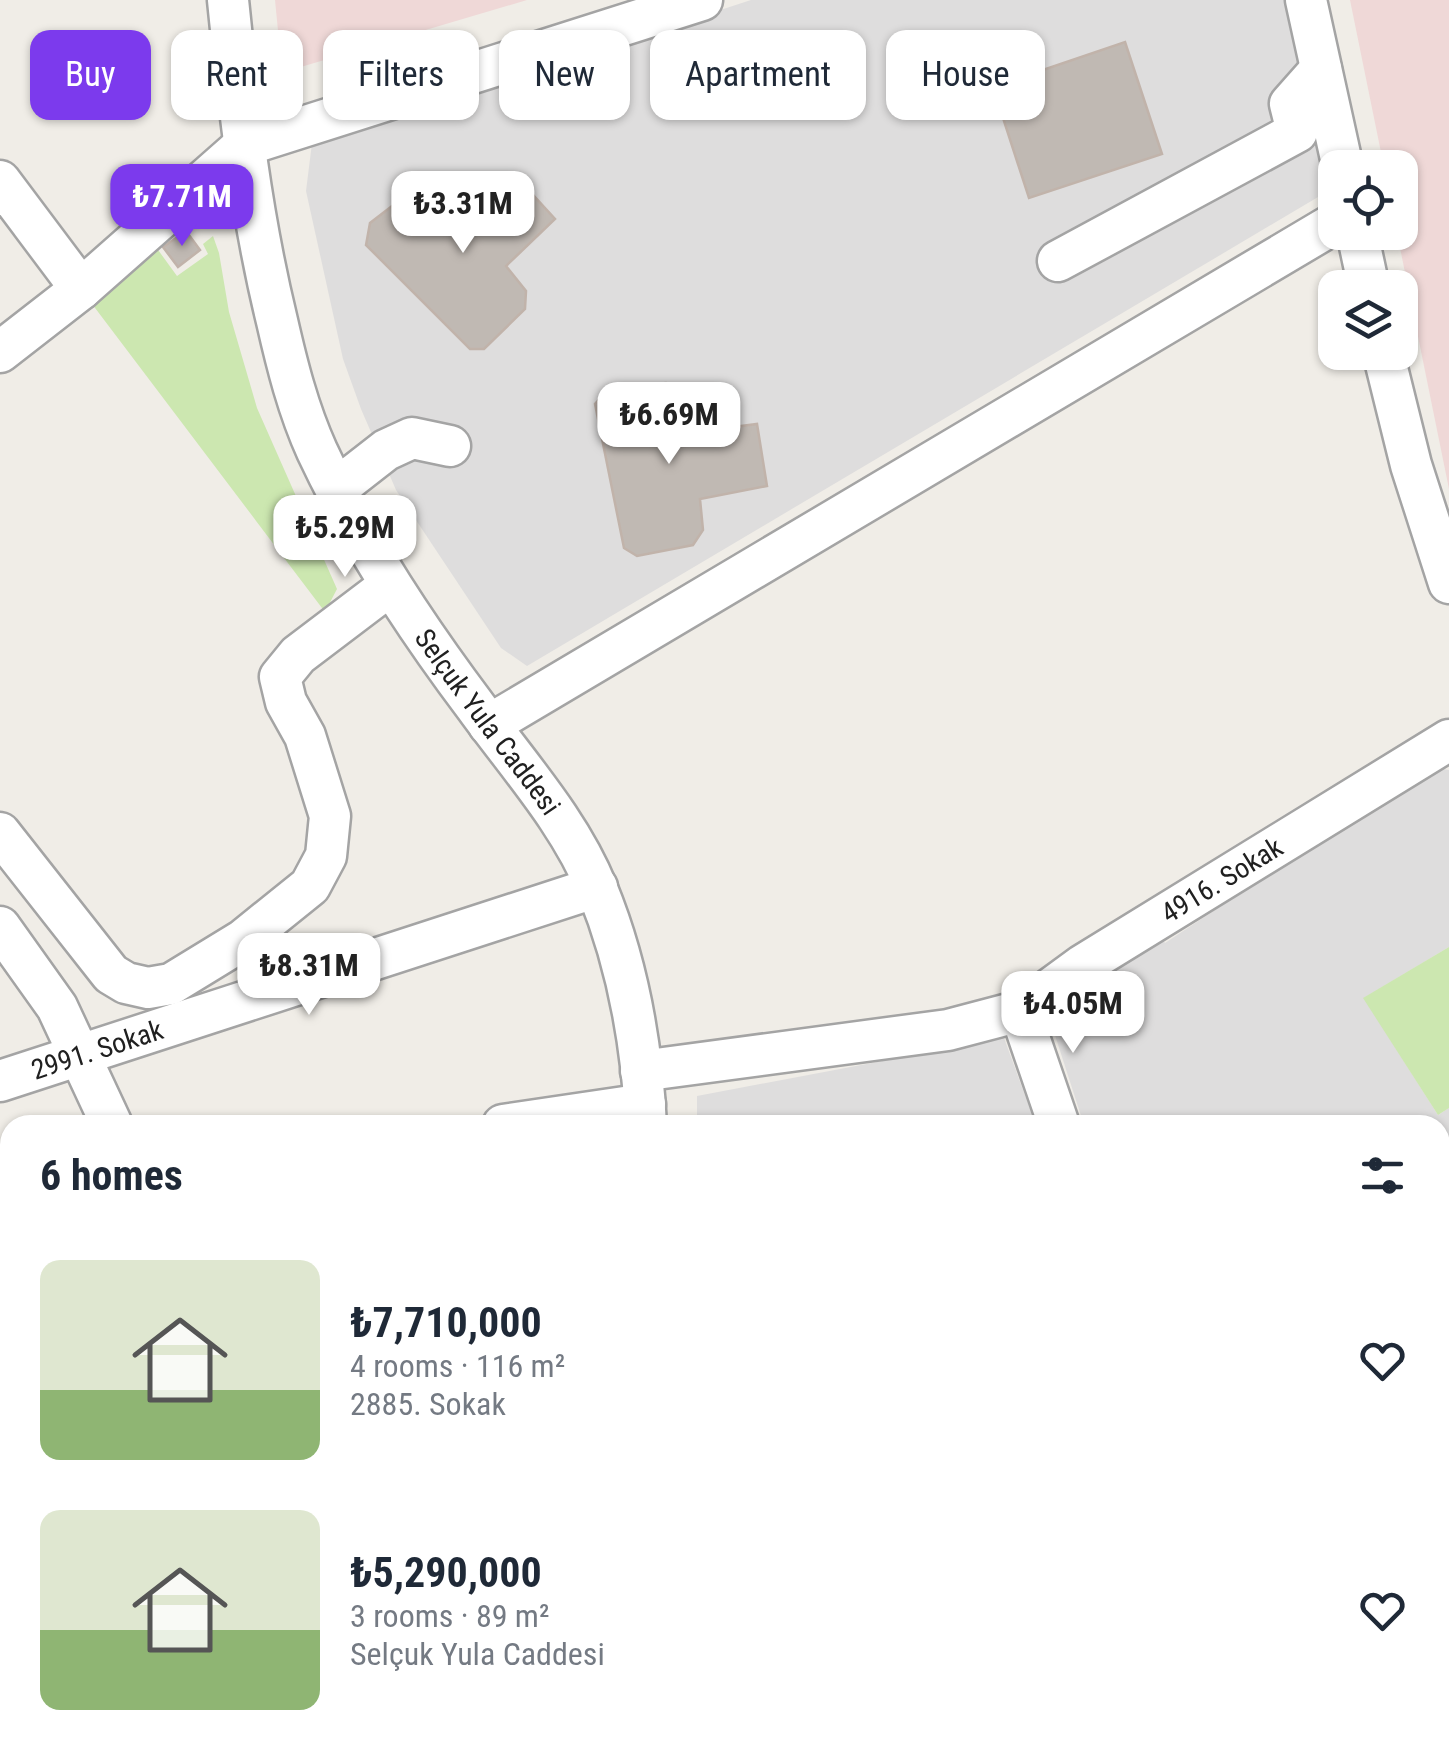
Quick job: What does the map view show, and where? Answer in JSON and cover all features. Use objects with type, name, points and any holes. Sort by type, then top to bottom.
[{"type":"street","name":"Selçuk Yula Caddesi","points":[[228,0],[256,230],[287,363],[316,448],[388,586],[575,845],[597,887],[619,957],[644,1100]]},
{"type":"street","points":[[0,352],[81,289],[243,146],[702,0]]},
{"type":"street","points":[[1306,0],[1338,150]]},
{"type":"street","points":[[1058,261],[1297,132],[1290,104],[1321,69]]},
{"type":"street","points":[[0,182],[81,289]]},
{"type":"street","points":[[489,725],[1318,233]]},
{"type":"street","points":[[1387,370],[1410,466],[1449,582]]},
{"type":"street","points":[[336,489],[386,450],[412,438],[450,446]]},
{"type":"street","points":[[0,833],[111,974],[126,983],[148,988],[171,984],[242,940],[310,886],[326,856],[330,816],[280,677],[298,655],[388,586]]},
{"type":"street","name":"4916. Sokak","points":[[560,1115],[644,1100],[988,1022],[1020,1010],[1083,965],[1449,740]]},
{"type":"street","name":"2991. Sokak","points":[[0,1081],[597,887]]},
{"type":"street","points":[[0,928],[41,982],[107,1115]]},
{"type":"street","points":[[1020,1010],[1056,1115]]},
{"type":"shaded area","points":[[275,0],[527,0],[426,30],[323,30],[323,60],[303,66],[303,30],[278,30]]},
{"type":"shaded area","points":[[751,0],[1290,0],[1330,150],[1318,150],[1318,197],[527,666],[501,648],[396,490],[361,409],[343,359],[306,191],[312,143],[383,120],[479,120],[479,89],[499,82],[499,120],[630,120],[630,39],[650,33],[650,120],[866,120],[866,30],[659,30]]},
{"type":"shaded area","points":[[1350,0],[1449,0],[1449,489],[1418,336],[1418,270],[1405,270],[1400,250],[1418,250],[1418,150],[1381,150]]},
{"type":"shaded area","points":[[1443,769],[1449,770],[1449,947],[1364,998],[1438,1115],[1081,1115],[1053,1029],[1064,994],[1157,932],[1165,943],[1280,867]]},
{"type":"shaded area","points":[[1004,1038],[1032,1115],[697,1115],[697,1096]]},
{"type":"green space","points":[[213,236],[229,312],[257,408],[337,589],[325,612],[86,296],[153,243],[177,276],[208,254],[203,244]]},
{"type":"green space","points":[[1449,947],[1449,1108],[1438,1115],[1363,998]]},
{"type":"building","points":[[1125,42],[1162,154],[1029,198],[1004,120],[1045,120],[1045,69]]},
{"type":"building","points":[[513,173],[555,219],[506,266],[526,291],[525,309],[484,349],[470,349],[366,245],[370,223],[414,189],[430,193],[455,224]]},
{"type":"building","points":[[186,231],[200,250],[178,267],[163,247]]},
{"type":"building","points":[[666,383],[677,395],[680,434],[757,424],[767,486],[700,499],[703,530],[693,545],[637,556],[624,548],[595,404],[610,388]]}]
